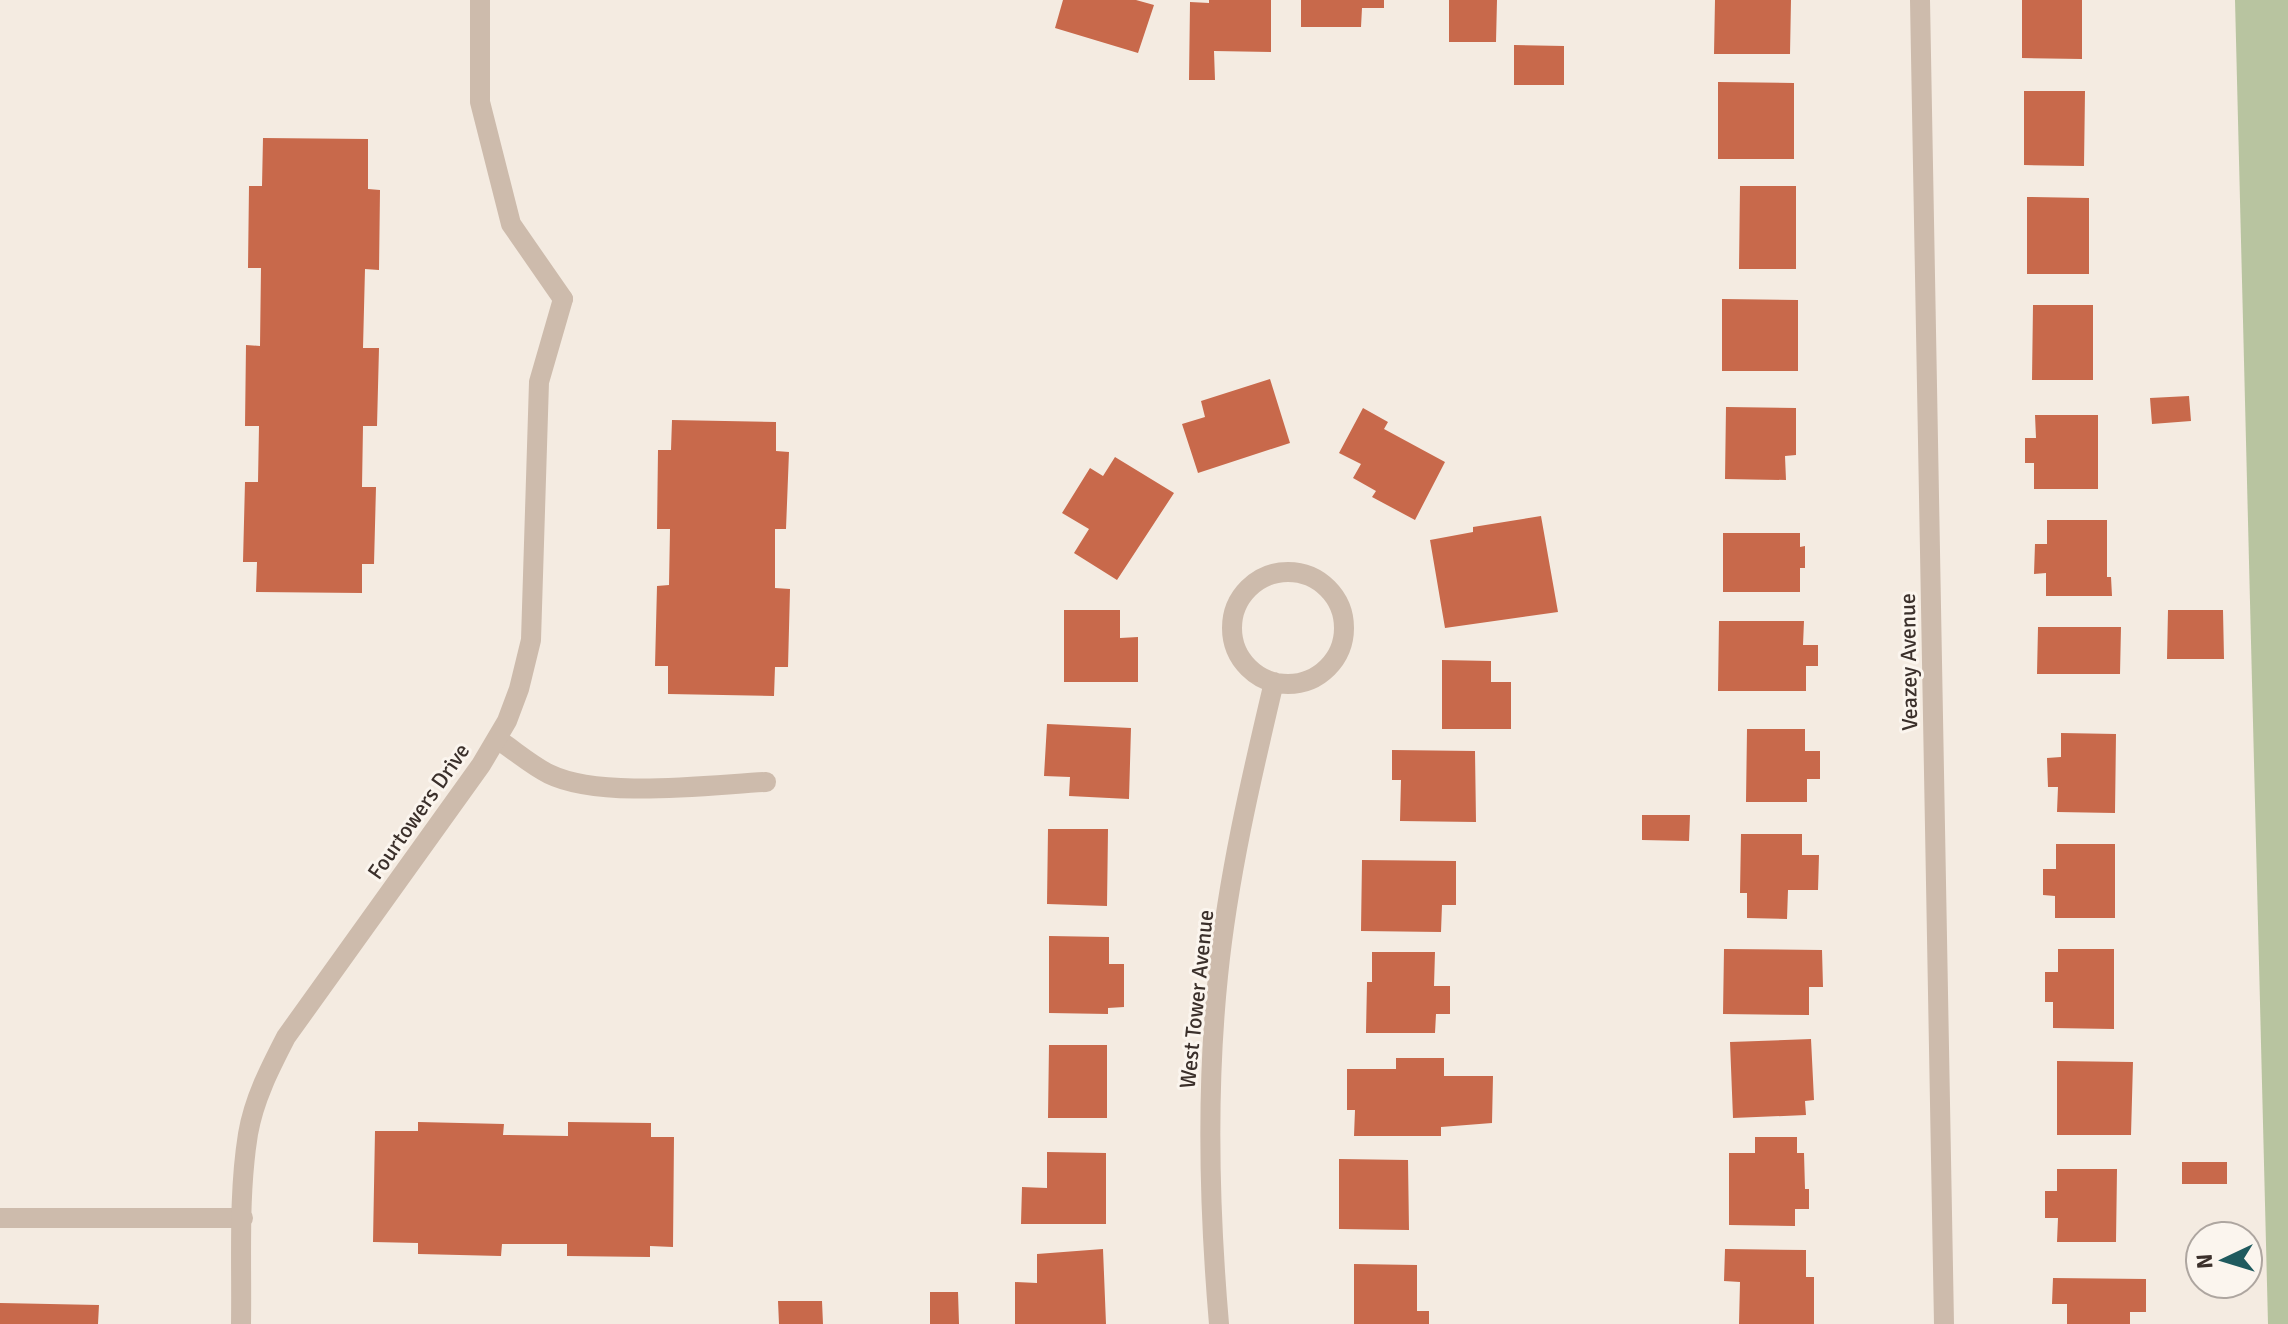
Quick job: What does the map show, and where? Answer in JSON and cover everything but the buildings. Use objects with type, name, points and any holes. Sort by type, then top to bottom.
[{"type":"street","name":"Fourtowers Drive","points":[[241,1324],[243,1218],[249,1132],[263,1082],[286,1037],[497,739],[519,689],[531,640],[539,382],[563,299],[511,224],[480,102],[480,0]]},
{"type":"street","name":"Veazey Avenue","points":[[1920,0],[1944,1324]]},
{"type":"street","points":[[1291,571],[1309,575],[1324,585],[1336,600],[1343,618],[1343,636],[1337,653],[1326,669],[1311,679],[1293,683],[1274,682],[1257,675],[1235,647],[1232,628],[1234,610],[1243,594],[1256,581],[1273,573],[1291,571]]},
{"type":"street","name":"West Tower Avenue","points":[[1219,1324],[1212,1235],[1210,1105],[1218,975],[1243,811],[1274,682]]},
{"type":"street","points":[[497,739],[549,774],[587,786],[631,788],[766,782]]},
{"type":"street","points":[[0,1218],[243,1218]]},
{"type":"green space","points":[[2235,0],[2288,0],[2288,1324],[2268,1324]]}]
